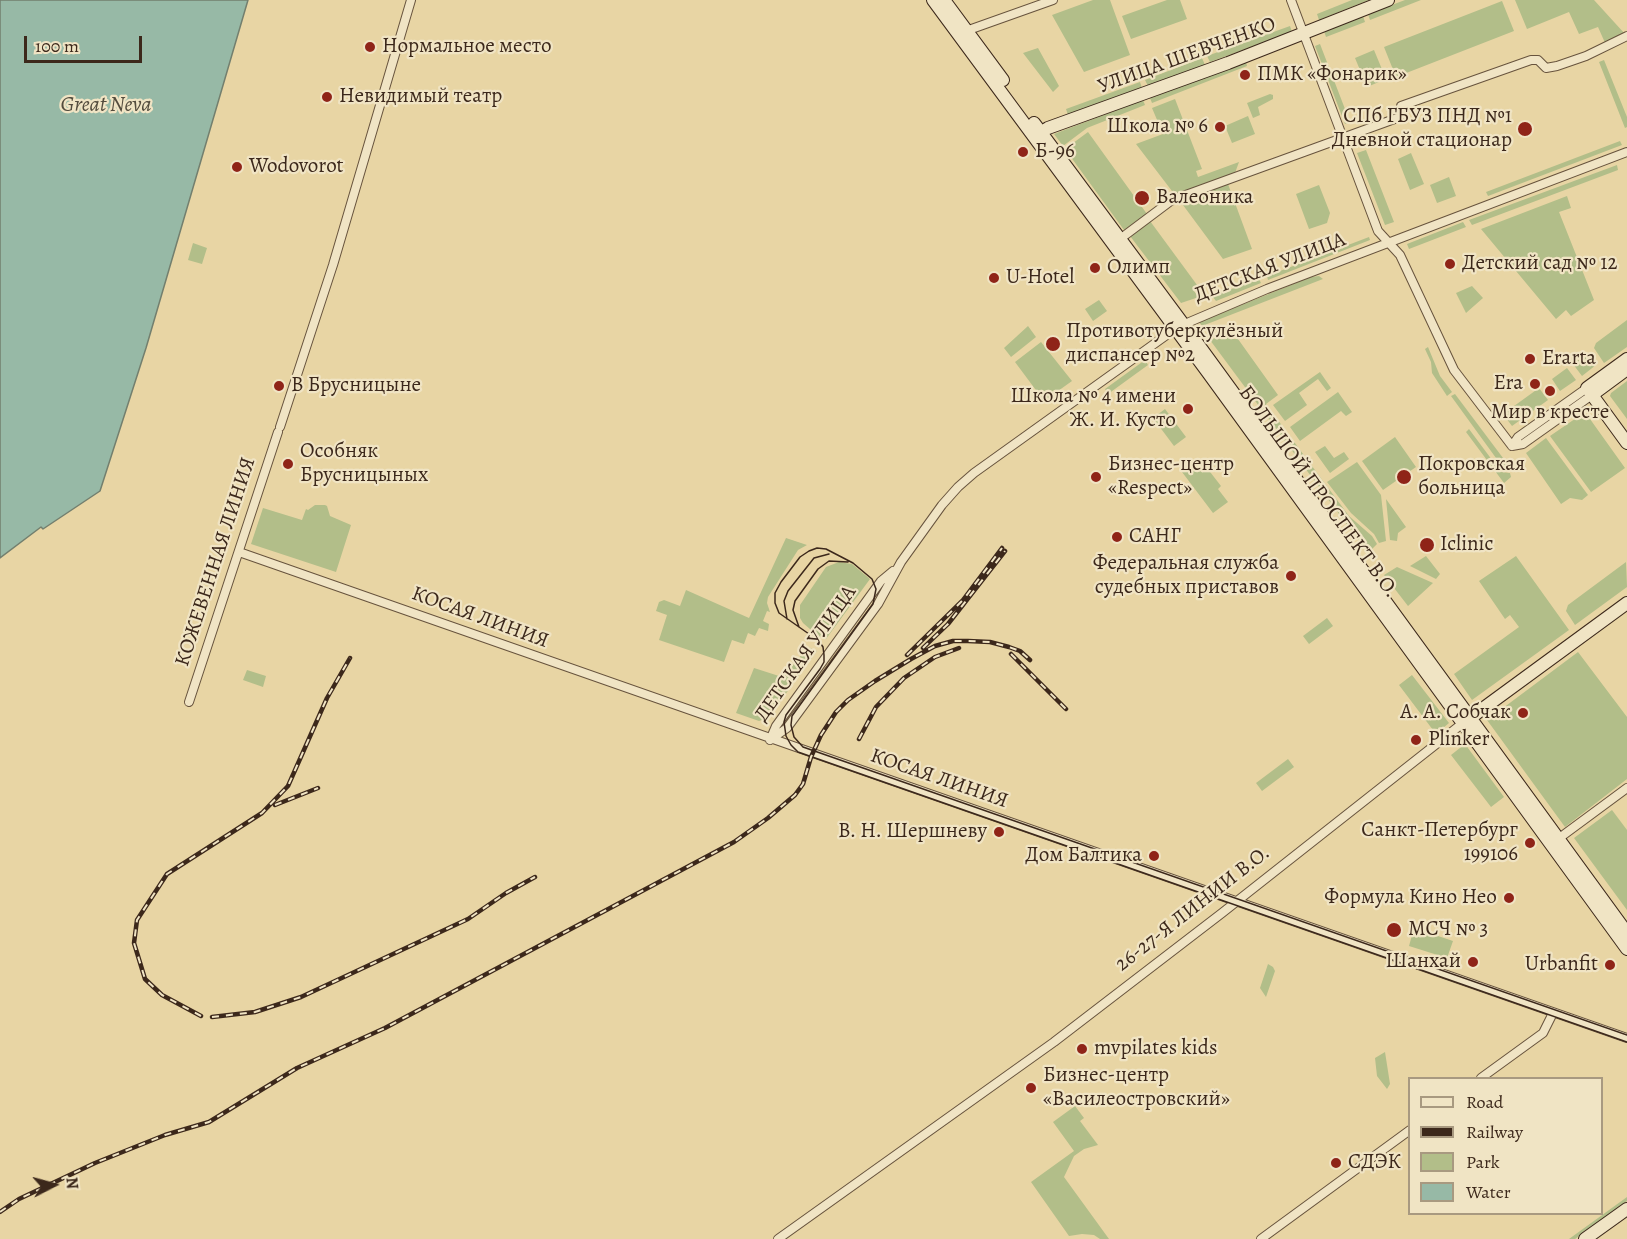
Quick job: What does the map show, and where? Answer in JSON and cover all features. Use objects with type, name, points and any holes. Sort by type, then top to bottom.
[{"type":"main road","name":"БОЛЬШОЙ ПРОСПЕКТ В.О.","points":[[933,0],[962,32],[1037,134],[1466,721],[1627,949]]},
{"type":"main road","name":"БОЛЬШОЙ ПРОСПЕКТ В.О.","points":[[944,0],[962,32]]},
{"type":"main road","name":"УЛИЦА ШЕВЧЕНКО","points":[[1037,134],[1388,0]]},
{"type":"main road","name":"БОЛЬШОЙ ПРОСПЕКТ В.О.","points":[[1037,134],[1120,239],[1178,327]]},
{"type":"main road","points":[[1589,391],[1627,359]]},
{"type":"main road","points":[[1589,391],[1627,369]]},
{"type":"main road","points":[[1589,391],[1627,443]]},
{"type":"main road","name":"26-27-Я ЛИНИИ В.О.","points":[[1466,721],[1627,603]]},
{"type":"main road","name":"БОЛЬШОЙ ПРОСПЕКТ В.О.","points":[[1466,721],[1558,839],[1627,933]]},
{"type":"main road","points":[[1586,1239],[1627,1209]]},
{"type":"main road","points":[[1600,1239],[1627,1219]]},
{"type":"street","name":"КОЖЕВЕННАЯ ЛИНИЯ","points":[[189,702],[336,256],[411,0]]},
{"type":"street","points":[[962,32],[1053,0]]},
{"type":"street","points":[[1291,0],[1378,231],[1400,255],[1454,370],[1512,446],[1523,444],[1589,391]]},
{"type":"street","points":[[1120,239],[1172,200],[1400,117],[1401,106],[1531,60],[1538,60],[1546,68],[1557,66],[1586,56],[1627,36]]},
{"type":"street","name":"ДЕТСКАЯ УЛИЦА","points":[[770,740],[787,728],[878,604],[884,583],[942,505],[974,473],[1178,327],[1227,305],[1627,152]]},
{"type":"street","name":"КОСАЯ ЛИНИЯ","points":[[239,552],[770,740],[1627,1038]]},
{"type":"street","name":"26-27-Я ЛИНИИ В.О.","points":[[778,1239],[1040,1052],[1466,721]]},
{"type":"street","points":[[1558,839],[1627,788]]},
{"type":"street","points":[[1482,1077],[1543,1033],[1553,1013]]},
{"type":"street","points":[[1261,1239],[1408,1131]]},
{"type":"green space","points":[[1093,0],[1110,0],[1130,55],[1084,72],[1052,15]]},
{"type":"green space","points":[[1167,0],[1180,0],[1187,19],[1131,39],[1122,16]]},
{"type":"green space","points":[[1352,0],[1369,0],[1319,20],[1317,14]]},
{"type":"green space","points":[[1405,0],[1421,0],[1370,20],[1368,14]]},
{"type":"green space","points":[[1515,0],[1594,0],[1625,34],[1606,45],[1598,27],[1579,34],[1569,12],[1527,29]]},
{"type":"green space","points":[[1502,1],[1514,31],[1396,77],[1384,47]]},
{"type":"green space","points":[[1363,16],[1365,22],[1326,37],[1324,31]]},
{"type":"green space","points":[[1290,26],[1292,32],[1210,62],[1207,56]]},
{"type":"green space","points":[[1320,44],[1350,122],[1345,124],[1315,46]]},
{"type":"green space","points":[[1038,48],[1059,86],[1053,92],[1023,53]]},
{"type":"green space","points":[[1374,50],[1386,79],[1367,87],[1355,58]]},
{"type":"green space","points":[[1202,58],[1205,65],[1148,86],[1145,80]]},
{"type":"green space","points":[[1604,60],[1627,117],[1625,128],[1599,62]]},
{"type":"green space","points":[[1246,62],[1247,66],[1152,103],[1150,98]]},
{"type":"green space","points":[[1140,82],[1142,88],[1068,115],[1066,109]]},
{"type":"green space","points":[[1270,94],[1273,95],[1273,99],[1258,107],[1260,115],[1253,118],[1247,103]]},
{"type":"green space","points":[[1175,99],[1202,169],[1196,171],[1198,177],[1239,162],[1235,173],[1175,195],[1136,144],[1163,134],[1152,108]]},
{"type":"green space","points":[[1143,100],[1145,105],[1087,128],[1063,146],[1054,134]]},
{"type":"green space","points":[[1248,116],[1255,134],[1232,143],[1225,126]]},
{"type":"green space","points":[[1088,132],[1147,214],[1124,230],[1065,149]]},
{"type":"green space","points":[[1620,141],[1622,145],[1488,196],[1486,192]]},
{"type":"green space","points":[[1366,150],[1394,222],[1385,225],[1357,153]]},
{"type":"green space","points":[[1411,153],[1424,184],[1410,190],[1398,159]]},
{"type":"green space","points":[[1617,165],[1618,170],[1472,225],[1469,220]]},
{"type":"green space","points":[[1449,177],[1456,196],[1437,203],[1430,185]]},
{"type":"green space","points":[[1228,184],[1252,249],[1223,259],[1180,201]]},
{"type":"green space","points":[[1319,185],[1330,213],[1327,223],[1309,229],[1296,194]]},
{"type":"green space","points":[[1567,196],[1571,208],[1559,212],[1594,300],[1571,316],[1566,310],[1556,319],[1481,229]]},
{"type":"green space","points":[[1150,221],[1200,289],[1194,291],[1199,297],[1181,303],[1130,236]]},
{"type":"green space","points":[[1463,222],[1466,227],[1409,249],[1407,244]]},
{"type":"green space","points":[[1369,237],[1370,240],[1268,280],[1267,276]]},
{"type":"green space","points":[[193,243],[207,248],[202,264],[188,260]]},
{"type":"green space","points":[[1319,276],[1323,279],[1202,326],[1199,322],[1311,277]]},
{"type":"green space","points":[[1259,279],[1261,283],[1216,301],[1212,296]]},
{"type":"green space","points":[[1472,286],[1483,298],[1466,313],[1456,293]]},
{"type":"green space","points":[[1099,300],[1107,311],[1093,321],[1085,309]]},
{"type":"green space","points":[[1627,320],[1627,347],[1604,363],[1594,348],[1596,343]]},
{"type":"green space","points":[[1028,326],[1036,337],[1011,357],[1004,348]]},
{"type":"green space","points":[[1230,332],[1232,339],[1238,339],[1278,395],[1266,404],[1349,516],[1372,536],[1377,544],[1368,553],[1210,340]]},
{"type":"green space","points":[[1041,342],[1072,381],[1044,401],[1015,362]]},
{"type":"green space","points":[[1428,347],[1440,376],[1452,392],[1447,396],[1432,373],[1431,362],[1425,349]]},
{"type":"green space","points":[[1588,353],[1596,365],[1582,376],[1573,364]]},
{"type":"green space","points":[[1145,360],[1148,365],[1108,394],[1105,389]]},
{"type":"green space","points":[[1567,368],[1576,380],[1560,391],[1552,379]]},
{"type":"green space","points":[[1320,372],[1331,388],[1327,391],[1318,379],[1299,393],[1307,405],[1285,421],[1273,405]]},
{"type":"green space","points":[[1627,381],[1627,419],[1610,396]]},
{"type":"green space","points":[[1539,388],[1548,400],[1512,426],[1503,414]]},
{"type":"green space","points":[[1338,392],[1352,412],[1346,416],[1341,411],[1300,441],[1290,427]]},
{"type":"green space","points":[[1455,394],[1509,466],[1504,469],[1451,396]]},
{"type":"green space","points":[[1165,409],[1186,437],[1174,446],[1153,418]]},
{"type":"green space","points":[[1585,412],[1625,468],[1591,492],[1550,436]]},
{"type":"green space","points":[[1469,429],[1501,472],[1510,473],[1511,477],[1504,483],[1466,432]]},
{"type":"green space","points":[[1395,437],[1416,467],[1383,490],[1362,461]]},
{"type":"green space","points":[[1546,438],[1588,495],[1582,500],[1570,498],[1561,504],[1526,453]]},
{"type":"green space","points":[[1325,446],[1334,458],[1344,452],[1349,459],[1330,473],[1315,452]]},
{"type":"green space","points":[[1200,459],[1221,486],[1218,489],[1228,502],[1213,513],[1182,472]]},
{"type":"green space","points":[[1357,462],[1381,495],[1386,541],[1379,543],[1374,534],[1351,513],[1327,482]]},
{"type":"green space","points":[[1386,499],[1406,527],[1398,533],[1397,541],[1390,540]]},
{"type":"green space","points":[[315,505],[327,506],[330,516],[351,525],[336,572],[251,544],[263,508],[302,520],[306,509]]},
{"type":"green space","points":[[786,538],[807,545],[798,550],[768,597],[770,612],[767,611],[763,621],[769,624],[768,631],[759,628],[755,636],[748,633],[744,644],[732,640],[724,662],[659,640],[667,615],[656,611],[659,602],[664,600],[680,606],[686,590],[749,618]]},
{"type":"green space","points":[[1426,556],[1440,574],[1436,579],[1410,566]]},
{"type":"green space","points":[[1516,556],[1569,630],[1472,700],[1454,674],[1519,627],[1510,615],[1505,619],[1479,581]]},
{"type":"green space","points":[[839,562],[852,564],[870,579],[826,639],[818,636],[803,623],[800,618],[800,605],[826,567]]},
{"type":"green space","points":[[1626,562],[1627,587],[1575,625],[1566,611],[1568,605]]},
{"type":"green space","points":[[1397,567],[1433,583],[1408,606],[1384,575]]},
{"type":"green space","points":[[1327,618],[1333,626],[1309,644],[1303,636]]},
{"type":"green space","points":[[808,647],[817,651],[768,718],[759,721],[736,713],[754,668],[784,676]]},
{"type":"green space","points":[[1578,652],[1627,717],[1627,779],[1565,827],[1487,720]]},
{"type":"green space","points":[[247,670],[266,676],[263,687],[243,680]]},
{"type":"green space","points":[[1412,675],[1449,723],[1436,734],[1399,685]]},
{"type":"green space","points":[[1465,744],[1504,797],[1491,807],[1451,755]]},
{"type":"green space","points":[[1288,759],[1294,767],[1262,791],[1256,783]]},
{"type":"green space","points":[[1612,810],[1627,830],[1627,910],[1574,838]]},
{"type":"green space","points":[[1414,928],[1453,941],[1447,958],[1409,946]]},
{"type":"green space","points":[[1268,964],[1275,971],[1266,997],[1260,988]]},
{"type":"green space","points":[[1385,1052],[1390,1084],[1387,1089],[1377,1076],[1375,1058]]},
{"type":"green space","points":[[1075,1106],[1084,1118],[1080,1121],[1098,1145],[1084,1149],[1074,1156],[1064,1177],[1109,1239],[1082,1234],[1069,1236],[1031,1182],[1074,1151],[1053,1122]]},
{"type":"green space","points":[[1627,1197],[1627,1201],[1575,1239],[1569,1239],[1603,1215]]},
{"type":"water","name":"Great Neva","points":[[0,0],[248,0],[146,348],[100,491],[43,529],[41,527],[0,558]]},
{"type":"tram line","points":[[1627,1035],[803,747],[794,737],[791,725],[792,716],[873,604],[876,589],[872,579],[853,563],[826,549],[817,548],[800,557],[775,593],[775,603],[779,613],[819,641],[823,647],[824,662],[786,715],[784,722],[786,736],[798,752],[1627,1042]]},
{"type":"tram line","points":[[787,619],[784,601],[788,591],[814,558],[829,554]]},
{"type":"tram line","points":[[799,627],[793,610],[795,601],[818,569],[829,561],[848,562]]},
{"type":"railway","points":[[907,655],[963,600],[1002,548]]},
{"type":"railway","points":[[923,648],[948,624],[1005,551]]},
{"type":"railway","points":[[0,1212],[19,1199],[95,1163],[165,1135],[209,1122],[297,1068],[385,1028],[734,842],[795,795],[803,784],[811,757],[821,735],[836,712],[848,700],[875,681],[935,646],[953,641],[990,642],[1020,651],[1030,660]]},
{"type":"railway","points":[[859,739],[876,707],[904,678],[935,657],[959,648]]},
{"type":"railway","points":[[1011,654],[1066,709]]},
{"type":"railway","points":[[201,1016],[162,995],[145,979],[134,943],[137,920],[167,874],[262,813],[288,786],[327,698],[350,658]]},
{"type":"railway","points":[[275,805],[318,788]]},
{"type":"railway","points":[[212,1017],[255,1012],[301,997],[468,919],[506,893],[535,877]]},
{"type":"place","name":"Нормальное место","points":[[370,47]]},
{"type":"place","name":"ПМК «Фонарик»","points":[[1245,75]]},
{"type":"place","name":"Невидимый театр","points":[[327,97]]},
{"type":"place","name":"Школа № 6","points":[[1220,127]]},
{"type":"place","name":"СПб ГБУЗ ПНД №1 Дневной стационар","points":[[1525,129]]},
{"type":"place","name":"Б-96","points":[[1023,152]]},
{"type":"place","name":"Wodovorot","points":[[237,167]]},
{"type":"place","name":"Валеоника","points":[[1142,198]]},
{"type":"place","name":"Детский сад № 12","points":[[1450,264]]},
{"type":"place","name":"Олимп","points":[[1095,268]]},
{"type":"place","name":"U-Hotel","points":[[994,278]]},
{"type":"place","name":"Противотуберкулёзный диспансер №2","points":[[1053,344]]},
{"type":"place","name":"Erarta","points":[[1530,359]]},
{"type":"place","name":"Era","points":[[1535,384]]},
{"type":"place","name":"В Брусницыне","points":[[279,386]]},
{"type":"place","name":"Мир в кресте","points":[[1550,391]]},
{"type":"place","name":"Школа № 4 имени Ж. И. Кусто","points":[[1188,409]]},
{"type":"place","name":"Особняк Брусницыных","points":[[288,464]]},
{"type":"place","name":"Бизнес-центр «Respect»","points":[[1096,477]]},
{"type":"place","name":"Покровская больница","points":[[1404,477]]},
{"type":"place","name":"САНГ","points":[[1117,537]]},
{"type":"place","name":"Iclinic","points":[[1427,545]]},
{"type":"place","name":"Федеральная служба судебных приставов","points":[[1291,576]]},
{"type":"place","name":"А. А. Собчак","points":[[1523,713]]},
{"type":"place","name":"Plinker","points":[[1416,740]]},
{"type":"place","name":"В. Н. Шершневу","points":[[999,832]]},
{"type":"place","name":"Санкт-Петербург 199106","points":[[1530,843]]},
{"type":"place","name":"Дом Балтика","points":[[1154,856]]},
{"type":"place","name":"Формула Кино Нео","points":[[1509,898]]},
{"type":"place","name":"МСЧ № 3","points":[[1394,930]]},
{"type":"place","name":"Шанхай","points":[[1473,962]]},
{"type":"place","name":"Urbanfit","points":[[1610,965]]},
{"type":"place","name":"mvpilates kids","points":[[1082,1049]]},
{"type":"place","name":"Бизнес-центр «Василеостровский»","points":[[1031,1088]]},
{"type":"place","name":"СДЭК","points":[[1336,1163]]}]
